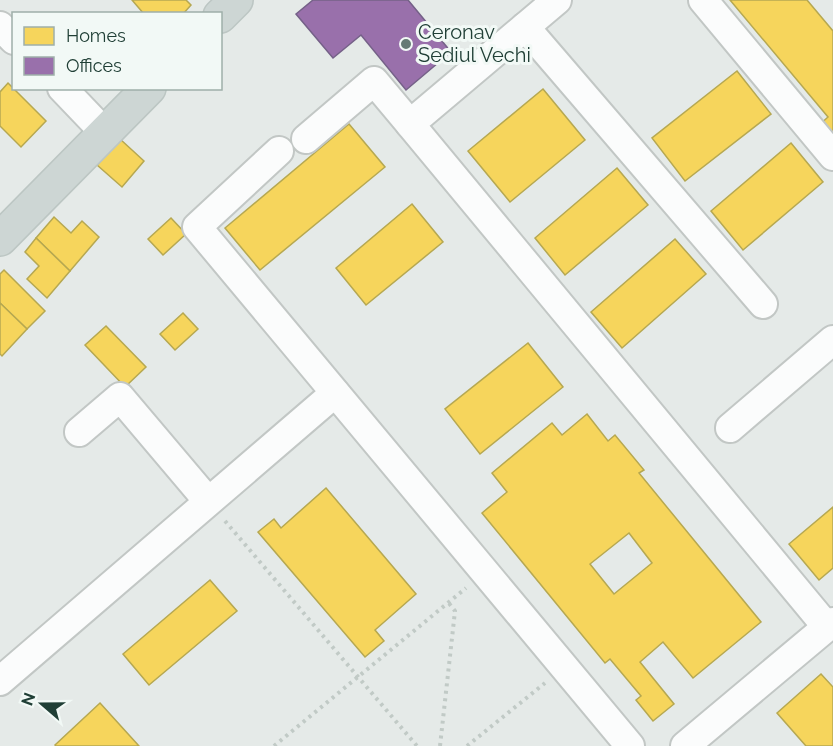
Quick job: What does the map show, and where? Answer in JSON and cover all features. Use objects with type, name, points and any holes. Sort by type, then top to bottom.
[{"type":"main road","points":[[222,13],[236,0]]},
{"type":"main road","points":[[0,239],[147,90]]},
{"type":"street","points":[[410,124],[557,0]]},
{"type":"street","points":[[703,0],[833,156]]},
{"type":"street","points":[[0,26],[12,38]]},
{"type":"street","points":[[525,27],[763,304]]},
{"type":"street","points":[[306,139],[374,81],[830,624],[685,746]]},
{"type":"street","points":[[64,90],[105,133]]},
{"type":"street","points":[[279,151],[197,227],[630,746]]},
{"type":"street","points":[[730,428],[833,340]]},
{"type":"street","points":[[0,681],[335,393]]},
{"type":"street","points":[[79,432],[120,397],[208,501]]},
{"type":"path","points":[[208,501],[417,746]]},
{"type":"path","points":[[274,746],[484,572]]},
{"type":"path","points":[[440,746],[455,611],[448,602]]},
{"type":"path","points":[[467,746],[564,667]]},
{"type":"building: Homes","points":[[132,0],[186,0],[191,5],[185,12],[142,12]]},
{"type":"building: Homes","points":[[730,0],[807,0],[833,31],[833,146],[817,127],[828,117]]},
{"type":"building: Homes","points":[[737,71],[771,114],[685,181],[652,138]]},
{"type":"building: Homes","points":[[8,83],[12,90],[15,90],[46,121],[21,147],[0,126],[0,92]]},
{"type":"building: Homes","points":[[543,89],[585,140],[510,202],[468,151]]},
{"type":"building: Homes","points":[[349,124],[385,167],[260,270],[225,228]]},
{"type":"building: Homes","points":[[120,139],[144,161],[122,187],[97,165]]},
{"type":"building: Homes","points":[[791,143],[823,182],[743,250],[711,211]]},
{"type":"building: Homes","points":[[617,168],[648,205],[565,275],[535,238]]},
{"type":"building: Homes","points":[[412,204],[443,242],[366,305],[336,268]]},
{"type":"building: Homes","points":[[54,217],[71,233],[82,221],[99,237],[70,271],[36,238]]},
{"type":"building: Homes","points":[[171,218],[186,234],[163,255],[148,239]]},
{"type":"building: Homes","points":[[36,238],[70,271],[47,298],[27,279],[39,266],[25,252]]},
{"type":"building: Homes","points":[[675,239],[706,274],[622,348],[591,312]]},
{"type":"building: Homes","points":[[4,270],[45,311],[27,329],[0,303],[0,274]]},
{"type":"building: Homes","points":[[0,303],[27,329],[2,356],[0,354]]},
{"type":"building: Homes","points":[[183,313],[198,329],[175,350],[160,334]]},
{"type":"building: Homes","points":[[106,326],[146,367],[125,387],[85,345]]},
{"type":"building: Homes","points":[[528,343],[563,387],[480,454],[445,409]]},
{"type":"building: Homes","points":[[587,414],[608,441],[615,435],[644,470],[639,473],[761,622],[693,678],[663,642],[640,662],[674,704],[653,721],[636,700],[641,696],[610,659],[605,663],[482,513],[507,492],[492,473],[552,423],[562,435]],"holes":[[[629,533],[652,563],[614,594],[590,564]]]},
{"type":"building: Homes","points":[[326,488],[416,594],[375,630],[384,641],[365,657],[258,532],[274,519],[281,528]]},
{"type":"building: Homes","points":[[833,507],[833,568],[819,580],[789,544]]},
{"type":"building: Homes","points":[[210,580],[237,611],[149,685],[123,654]]},
{"type":"building: Homes","points":[[821,674],[833,687],[833,746],[806,746],[777,713]]},
{"type":"building: Homes","points":[[100,703],[139,746],[55,745]]},
{"type":"building: Offices","name":"Ceronav Sediul Vechi","points":[[313,0],[408,0],[451,52],[406,90],[361,35],[333,58],[296,14]]},
{"type":"place","name":"Ceronav Sediul Vechi","points":[[406,44]]}]
